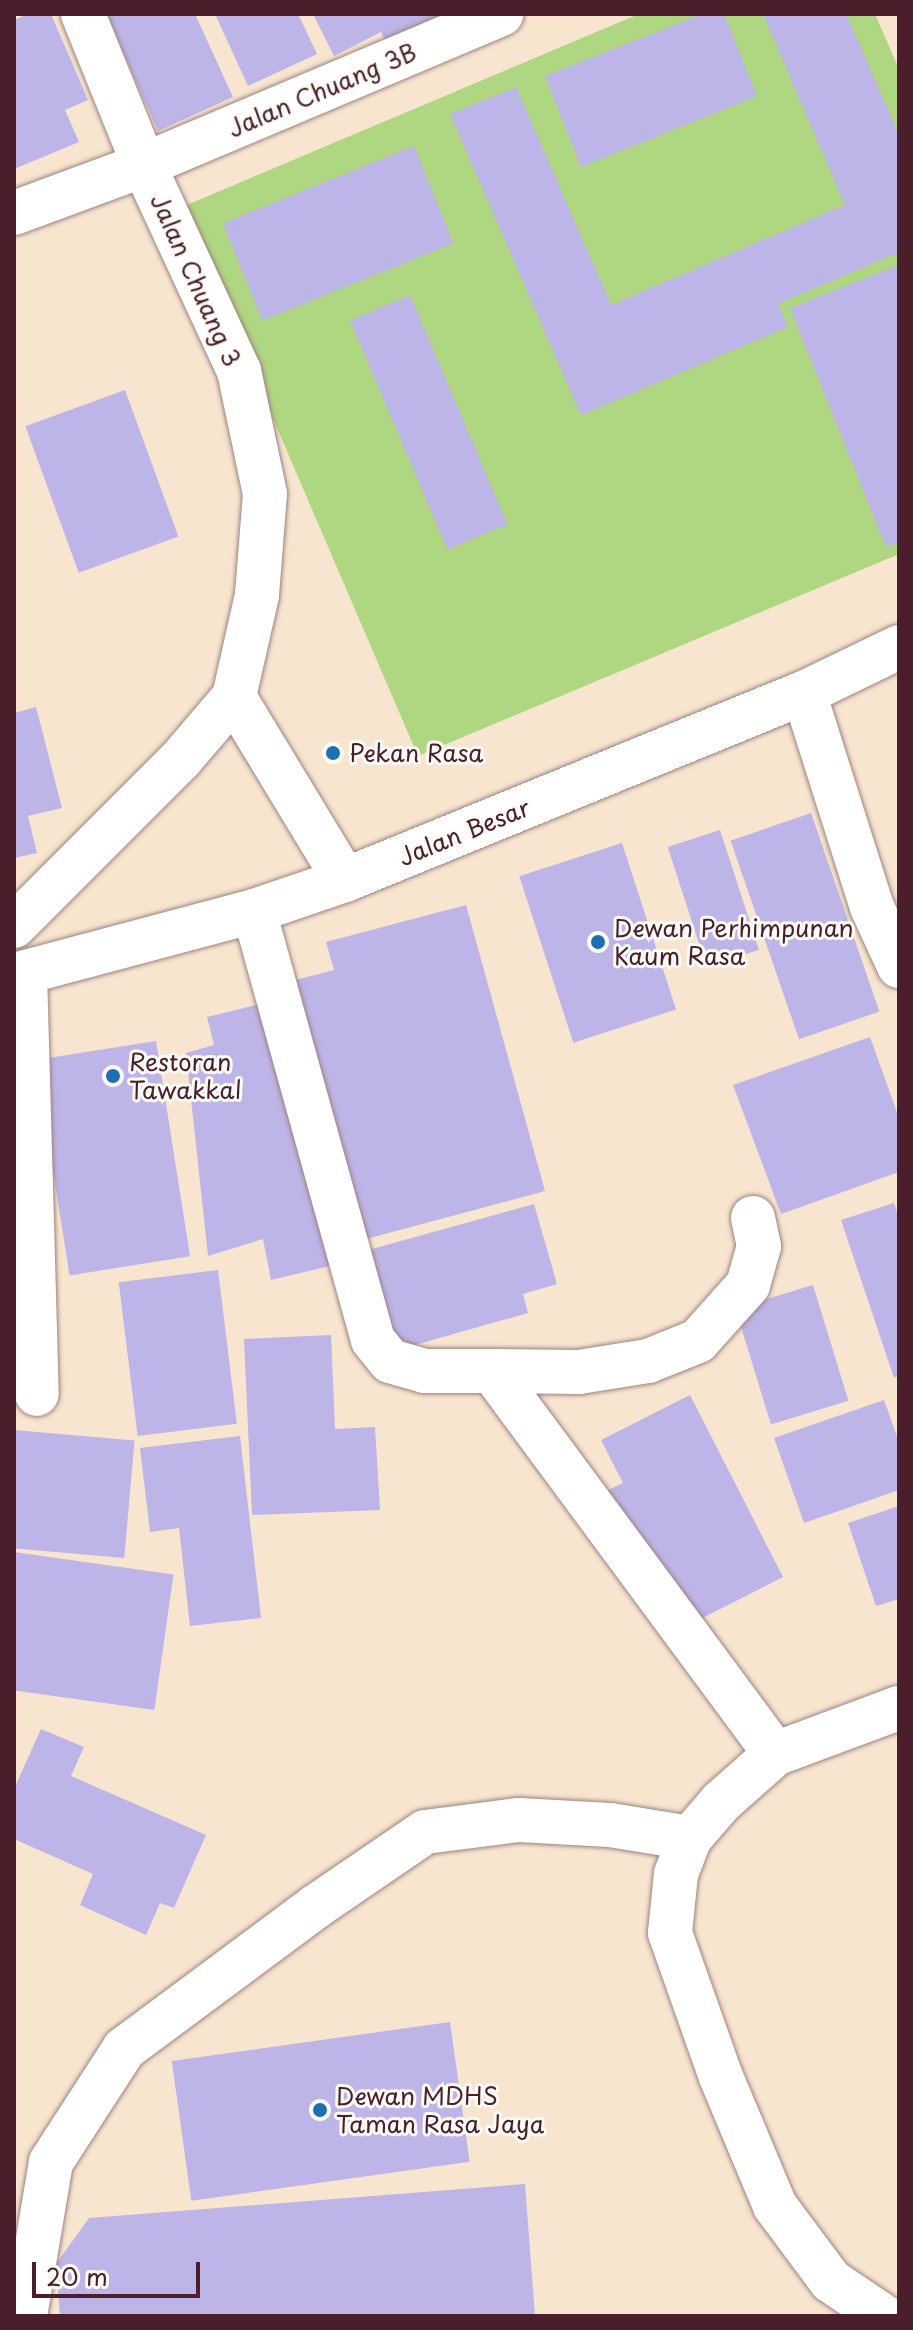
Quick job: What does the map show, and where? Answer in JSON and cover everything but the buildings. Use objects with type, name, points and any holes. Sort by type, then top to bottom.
[{"type":"street","name":"Jalan Chuang 3","points":[[83,14],[144,165],[239,371],[265,494],[257,595],[234,697]]},
{"type":"street","name":"Jalan Chuang 3B","points":[[14,213],[144,165],[501,14]]},
{"type":"street","name":"Jalan Besar","points":[[20,974],[254,911],[345,880],[804,693],[899,647]]},
{"type":"street","points":[[804,693],[872,907],[899,966]]},
{"type":"street","points":[[14,926],[181,759],[234,697],[345,880]]},
{"type":"street","points":[[254,911],[373,1340],[390,1361],[424,1371],[579,1372],[648,1361],[698,1341],[748,1285],[759,1246],[753,1218]]},
{"type":"street","points":[[20,974],[37,1394]]},
{"type":"street","points":[[492,1371],[775,1754]]},
{"type":"street","points":[[883,2316],[831,2281],[775,2206],[721,2077],[670,1933],[676,1874],[690,1838],[721,1802],[775,1754],[899,1708]]},
{"type":"street","points":[[25,2316],[51,2162],[124,2049],[315,1907],[425,1832],[519,1820],[610,1825],[690,1838]]},
{"type":"green space","points":[[639,14],[875,14],[899,69],[899,554],[418,756],[182,207]]},
{"type":"place","name":"Pekan Rasa","points":[[333,753]]},
{"type":"place","name":"Dewan Perhimpunan Kaum Rasa","points":[[598,942]]},
{"type":"place","name":"Restoran Tawakkal","points":[[113,1076]]},
{"type":"place","name":"Dewan MDHS Taman Rasa Jaya","points":[[320,2110]]}]
